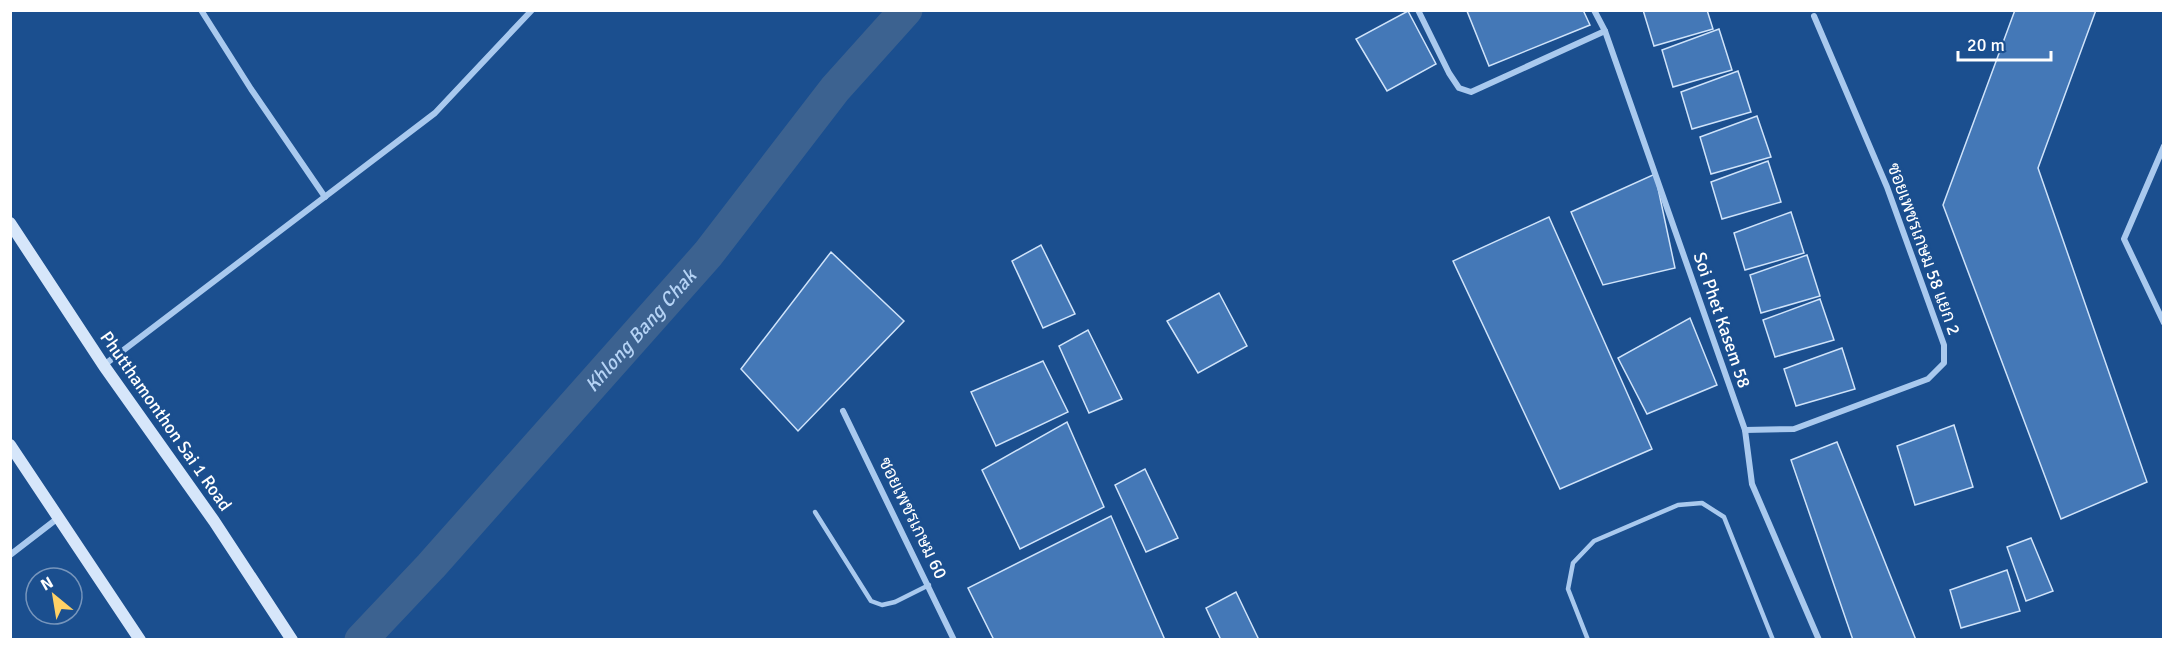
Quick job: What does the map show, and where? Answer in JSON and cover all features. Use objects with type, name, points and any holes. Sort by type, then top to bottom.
[{"type":"main road","name":"Phutthamonthon Sai 1 Road","points":[[10,223],[104,366],[214,521],[292,639]]},
{"type":"main road","points":[[10,445],[140,639]]},
{"type":"street","points":[[201,10],[251,89],[325,197]]},
{"type":"street","points":[[104,366],[435,113],[532,10]]},
{"type":"street","points":[[1418,10],[1449,73],[1459,88],[1471,92],[1605,31]]},
{"type":"street","name":"Soi Phet Kasem 58","points":[[1594,10],[1605,31],[1745,430],[1752,484],[1819,639]]},
{"type":"street","name":"ซอยเพชรเกษม 58 แยก 2","points":[[1745,430],[1794,429],[1928,379],[1944,363],[1944,345],[1887,187],[1814,16]]},
{"type":"street","points":[[2163,146],[2124,239],[2163,323]]},
{"type":"street","name":"ซอยเพชรเกษม 60","points":[[843,411],[954,639]]},
{"type":"street","points":[[10,555],[58,518]]},
{"type":"lane","points":[[1588,639],[1568,589],[1573,563],[1594,541],[1678,505],[1702,503],[1724,518],[1773,639]]},
{"type":"lane","points":[[816,512],[872,601],[882,605],[889,604],[929,585]]},
{"type":"building","points":[[1583,10],[1590,25],[1489,66],[1467,11]]},
{"type":"building","points":[[1643,10],[1707,10],[1713,29],[1654,46]]},
{"type":"building","points":[[2015,10],[2096,10],[2038,168],[2147,482],[2061,519],[1943,205]]},
{"type":"building","points":[[1408,11],[1436,64],[1387,91],[1356,39]]},
{"type":"building","points":[[1719,29],[1732,70],[1673,87],[1662,50]]},
{"type":"building","points":[[1738,71],[1751,112],[1692,129],[1681,92]]},
{"type":"building","points":[[1757,116],[1771,157],[1711,174],[1700,137]]},
{"type":"building","points":[[1768,161],[1781,202],[1722,219],[1711,182]]},
{"type":"building","points":[[1655,174],[1675,268],[1603,285],[1571,212]]},
{"type":"building","points":[[1791,212],[1804,253],[1745,270],[1734,233]]},
{"type":"building","points":[[1549,217],[1652,449],[1560,489],[1453,261]]},
{"type":"building","points":[[1041,245],[1075,314],[1043,328],[1012,261]]},
{"type":"building","points":[[831,252],[904,321],[798,431],[741,369]]},
{"type":"building","points":[[1807,255],[1820,296],[1761,313],[1750,275]]},
{"type":"building","points":[[1219,293],[1247,346],[1198,373],[1167,321]]},
{"type":"building","points":[[1820,299],[1834,340],[1775,357],[1763,320]]},
{"type":"building","points":[[1690,318],[1717,385],[1647,414],[1618,358]]},
{"type":"building","points":[[1088,330],[1122,399],[1089,413],[1059,346]]},
{"type":"building","points":[[1842,348],[1855,389],[1796,406],[1784,369]]},
{"type":"building","points":[[1043,361],[1068,412],[996,446],[971,392]]},
{"type":"building","points":[[1067,422],[1104,507],[1020,549],[982,470]]},
{"type":"building","points":[[1954,425],[1973,487],[1915,505],[1897,446]]},
{"type":"building","points":[[1837,442],[1916,640],[1853,640],[1791,460]]},
{"type":"building","points":[[1145,469],[1178,538],[1146,552],[1115,485]]},
{"type":"building","points":[[1111,516],[1165,640],[994,640],[968,588]]},
{"type":"building","points":[[2031,538],[2053,591],[2026,601],[2007,547]]},
{"type":"building","points":[[2007,570],[2020,611],[1961,628],[1950,590]]},
{"type":"building","points":[[1236,592],[1259,640],[1221,640],[1206,608]]},
{"type":"waterway","name":"Khlong Bang Chak","points":[[361,640],[431,566],[708,254],[835,89],[906,10]]}]
